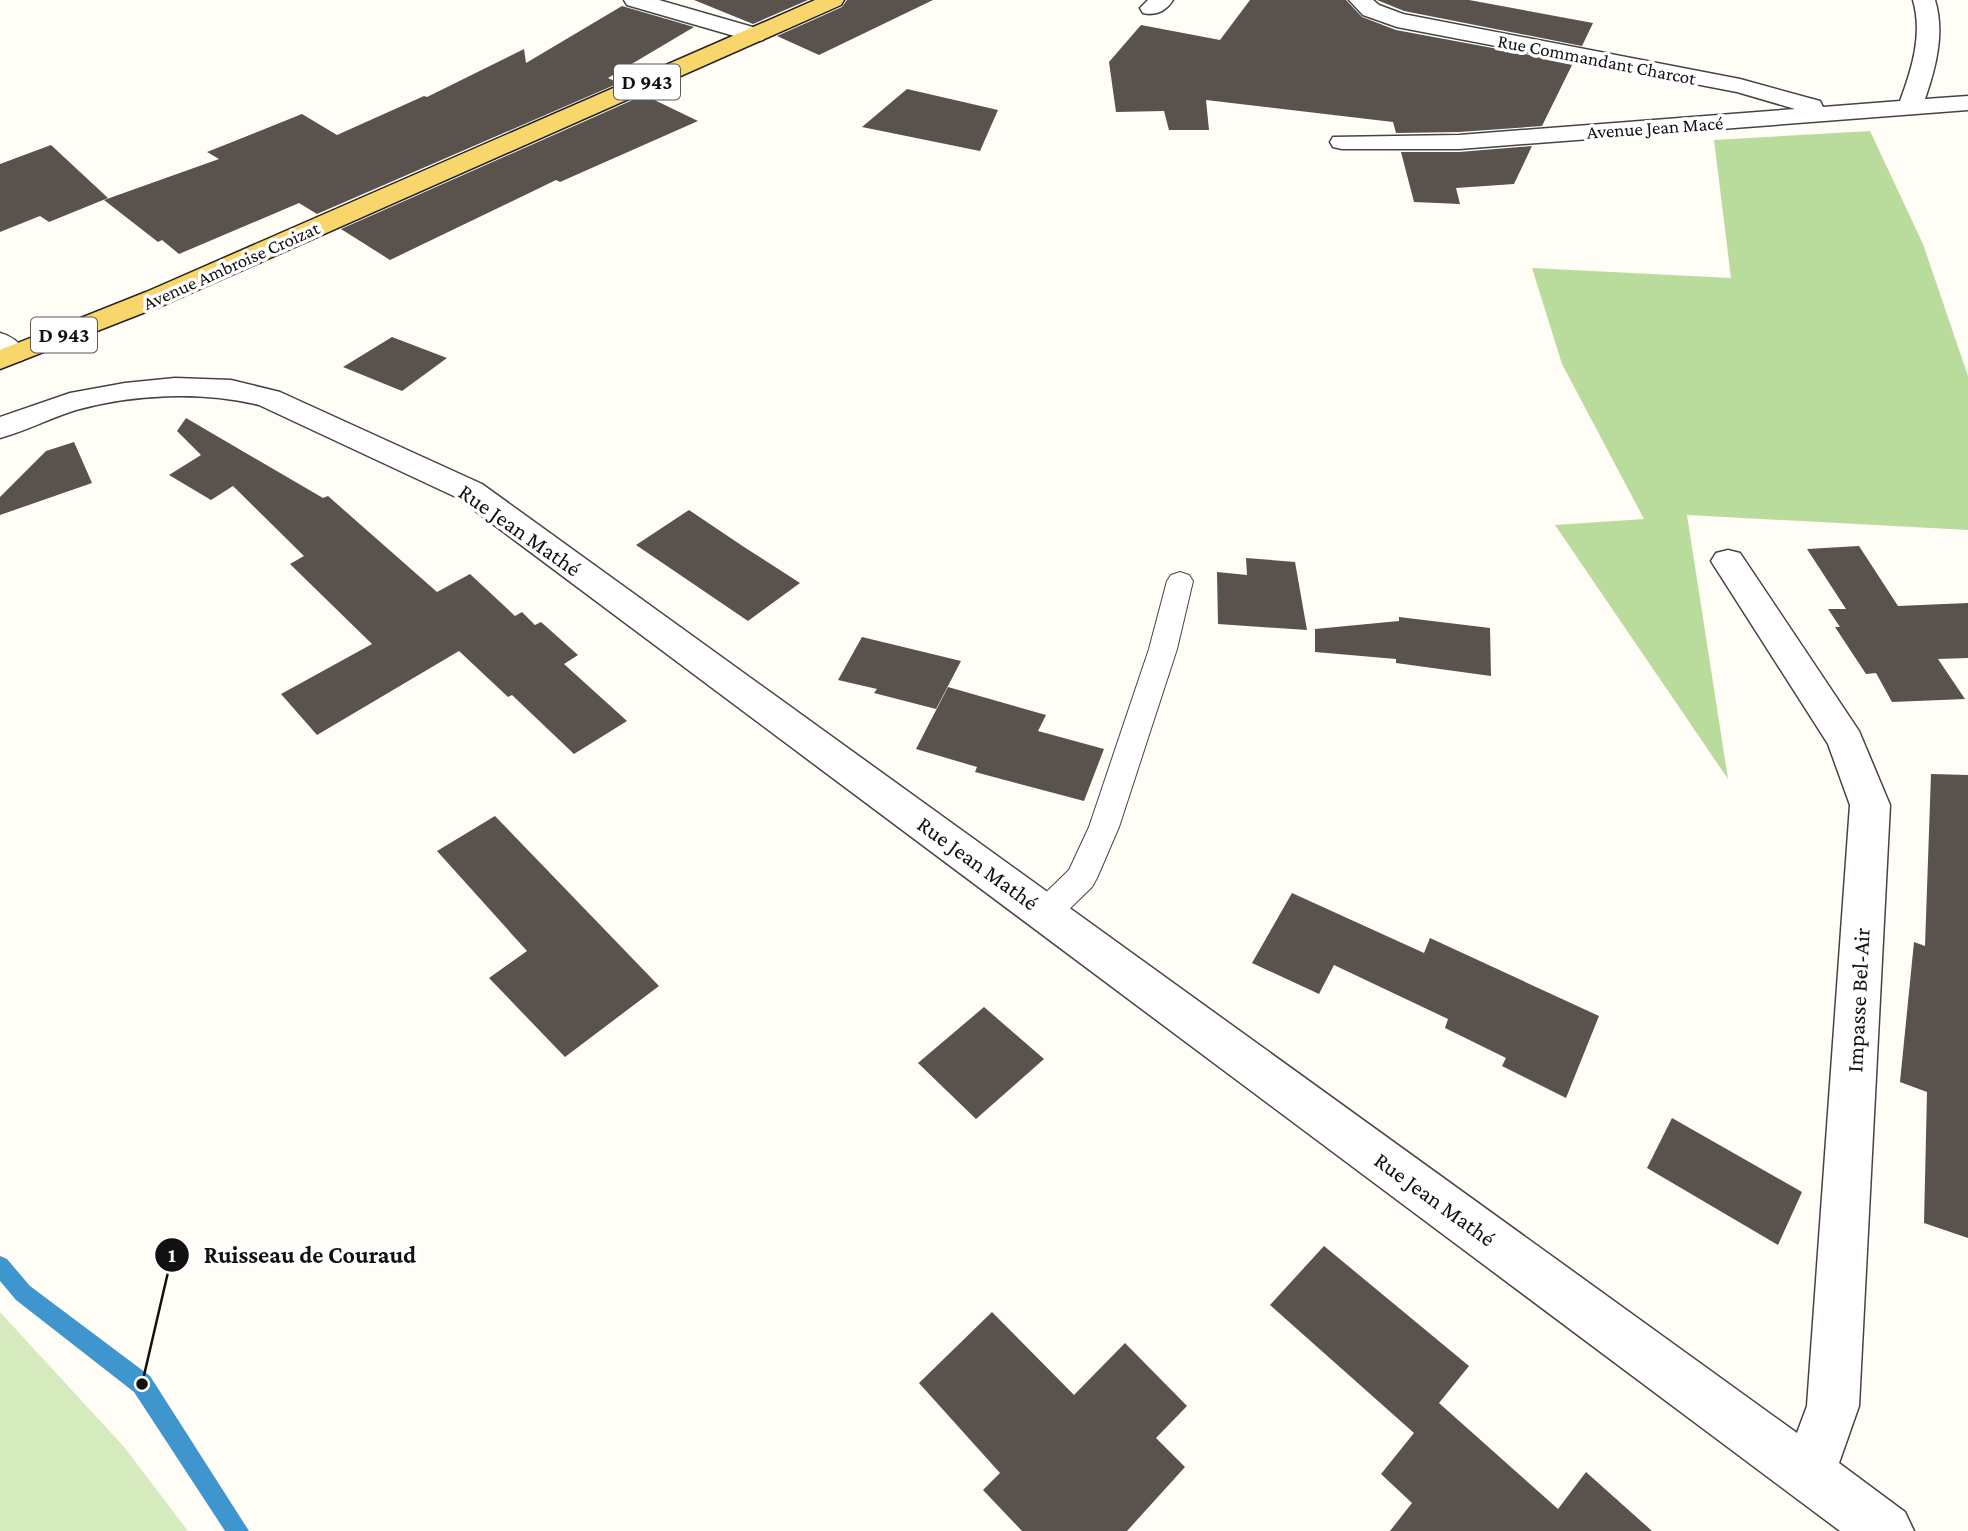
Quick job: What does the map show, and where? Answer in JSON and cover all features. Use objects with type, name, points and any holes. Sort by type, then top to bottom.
[{"type":"main road","name":"D 943","points":[[755,35],[833,0]]},
{"type":"main road","name":"Avenue Ambroise Croizat","points":[[4,352],[146,302],[755,35]]},
{"type":"street","points":[[635,0],[755,35]]},
{"type":"street","name":"Rue Commandant Charcot","points":[[1360,0],[1371,10],[1397,20],[1740,86],[1836,113]]},
{"type":"street","points":[[1910,107],[1924,69],[1928,10],[1924,0]]},
{"type":"street","name":"Avenue Jean Macé","points":[[1342,142],[1459,142],[1968,103]]},
{"type":"street","name":"Rue Jean Mathé","points":[[0,428],[70,402],[125,392],[175,387],[232,389],[269,398],[470,491],[1886,1531]]},
{"type":"street","name":"Impasse Bel-Air","points":[[1728,561],[1846,741],[1870,805],[1833,1406],[1808,1474]]},
{"type":"lane","points":[[1046,912],[1081,878],[1104,827],[1163,649],[1180,581]]},
{"type":"green space","points":[[1870,131],[1923,244],[1968,376],[1968,530],[1687,515],[1728,779],[1555,525],[1644,519],[1562,364],[1532,268],[1731,278],[1714,140]]},
{"type":"green space","points":[[0,1312],[124,1447],[188,1531],[0,1531]]},
{"type":"building","points":[[694,0],[808,0],[753,24]]},
{"type":"building","points":[[847,0],[933,0],[819,55],[777,36],[842,7]]},
{"type":"building","points":[[1250,0],[1346,0],[1362,17],[1396,30],[1573,63],[1542,126],[1396,133],[1393,122],[1206,100],[1209,130],[1169,130],[1164,111],[1116,112],[1109,62],[1141,25],[1220,40]]},
{"type":"building","points":[[1377,0],[1469,0],[1593,23],[1582,46],[1404,11]]},
{"type":"building","points":[[622,6],[694,27],[608,78],[619,83],[317,214],[299,203],[179,254],[162,240],[158,242],[104,200],[219,159],[207,152],[302,114],[337,135],[427,97],[524,49],[526,63]]},
{"type":"building","points":[[907,89],[998,110],[980,151],[862,127]]},
{"type":"building","points":[[644,95],[698,121],[560,182],[556,180],[390,260],[341,229]]},
{"type":"building","points":[[51,145],[108,198],[49,222],[40,216],[0,232],[0,164]]},
{"type":"building","points":[[1532,146],[1514,184],[1456,188],[1460,204],[1414,202],[1401,152],[1459,152]]},
{"type":"building","points":[[392,337],[447,358],[402,391],[343,367]]},
{"type":"building","points":[[186,418],[323,498],[328,496],[437,592],[470,574],[515,616],[522,612],[535,625],[541,622],[578,655],[564,664],[627,721],[574,754],[512,695],[508,697],[459,651],[317,735],[281,694],[372,644],[290,564],[304,556],[233,486],[211,500],[169,475],[201,455],[177,431]]},
{"type":"building","points":[[74,442],[92,483],[0,515],[0,497],[46,451]]},
{"type":"building","points":[[689,510],[800,583],[748,621],[636,545]]},
{"type":"building","points":[[1859,546],[1898,606],[1968,603],[1968,658],[1938,659],[1965,699],[1892,702],[1876,673],[1866,674],[1835,627],[1840,627],[1828,609],[1846,609],[1807,549]]},
{"type":"building","points":[[1246,558],[1295,562],[1307,630],[1218,624],[1217,572],[1247,575]]},
{"type":"building","points":[[1399,617],[1490,628],[1491,676],[1396,663],[1396,659],[1315,652],[1315,629],[1399,621]]},
{"type":"building","points":[[862,637],[961,661],[936,709],[874,693],[877,689],[838,680]]},
{"type":"building","points":[[948,687],[1046,715],[1038,731],[1104,749],[1084,801],[975,772],[977,767],[916,749]]},
{"type":"building","points":[[1931,774],[1968,775],[1968,1238],[1924,1223],[1927,1092],[1900,1082],[1914,942],[1925,946]]},
{"type":"building","points":[[495,816],[659,986],[565,1057],[489,978],[527,951],[437,851]]},
{"type":"building","points":[[1292,893],[1424,953],[1430,938],[1599,1016],[1566,1098],[1502,1066],[1506,1058],[1445,1028],[1448,1019],[1334,965],[1319,994],[1252,963]]},
{"type":"building","points":[[984,1007],[1044,1059],[976,1119],[918,1063]]},
{"type":"building","points":[[1672,1118],[1802,1192],[1778,1245],[1647,1168]]},
{"type":"building","points":[[1324,1246],[1469,1366],[1439,1403],[1558,1509],[1586,1472],[1652,1531],[1390,1531],[1412,1503],[1381,1474],[1414,1433],[1270,1305]]},
{"type":"building","points":[[992,1312],[1074,1395],[1125,1343],[1187,1406],[1156,1438],[1185,1467],[1127,1531],[1022,1531],[983,1490],[1000,1473],[919,1383]]},
{"type":"waterway","points":[[0,1266],[23,1293],[142,1384],[238,1531]]},
{"type":"place","name":"Ruisseau de Couraud","points":[[142,1384]]}]
